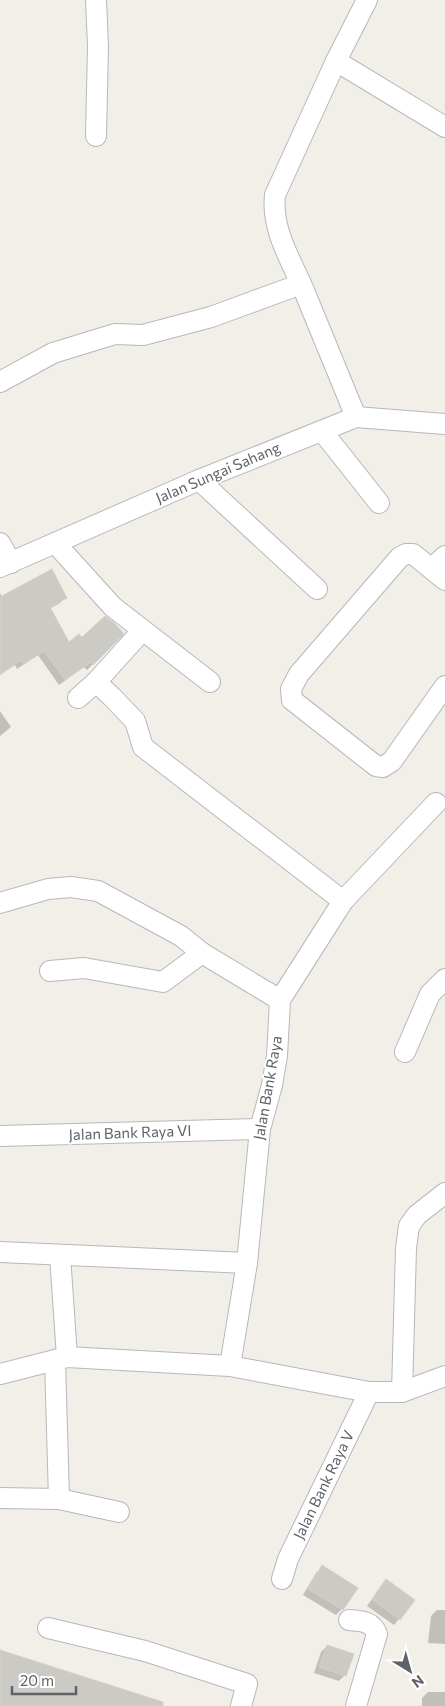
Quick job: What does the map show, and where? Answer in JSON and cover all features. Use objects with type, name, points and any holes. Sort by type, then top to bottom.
[{"type":"street","points":[[96,0],[98,46],[96,136]]},
{"type":"street","points":[[356,417],[301,284],[284,250],[274,206],[275,195],[366,0]]},
{"type":"street","points":[[336,61],[445,127]]},
{"type":"street","points":[[0,382],[54,353],[115,334],[143,334],[211,318],[301,284]]},
{"type":"street","name":"Jalan Sungai Sahang","points":[[5,565],[199,480],[356,417],[445,424]]},
{"type":"street","points":[[322,431],[379,503]]},
{"type":"street","points":[[199,480],[317,589]]},
{"type":"street","points":[[0,543],[5,565]]},
{"type":"street","points":[[55,543],[113,608],[210,682]]},
{"type":"street","points":[[441,568],[413,554],[406,554],[400,557],[299,674],[291,689],[292,700],[376,766],[383,767],[392,761],[445,686]]},
{"type":"street","points":[[78,698],[96,682],[142,631]]},
{"type":"street","points":[[96,682],[135,721],[143,746],[343,901]]},
{"type":"street","name":"Jalan Bank Raya","points":[[230,1366],[247,1263],[260,1129],[272,1085],[277,1056],[280,1000],[343,901],[436,803]]},
{"type":"street","points":[[0,904],[48,889],[71,886],[98,891],[181,936],[202,953],[280,1000]]},
{"type":"street","points":[[50,971],[84,968],[163,982],[202,953]]},
{"type":"street","points":[[405,1052],[430,994],[445,978]]},
{"type":"street","name":"Jalan Bank Raya VI","points":[[0,1136],[260,1129]]},
{"type":"street","points":[[402,1392],[406,1248],[409,1226],[417,1215],[445,1193]]},
{"type":"street","points":[[0,1252],[247,1263]]},
{"type":"street","points":[[59,1499],[60,1256]]},
{"type":"street","points":[[0,1374],[61,1359],[230,1366],[369,1392],[402,1392],[445,1376]]},
{"type":"street","name":"Jalan Bank Raya V","points":[[282,1578],[288,1558],[369,1392]]},
{"type":"street","points":[[0,1498],[59,1499],[119,1512]]},
{"type":"street","points":[[349,1620],[366,1622],[373,1626],[377,1634],[356,1706]]},
{"type":"street","points":[[48,1628],[145,1651],[248,1684],[241,1706]]},
{"type":"building","points":[[52,569],[67,598],[50,607],[69,642],[79,634],[82,637],[105,616],[124,634],[93,665],[91,662],[65,680],[44,651],[24,664],[21,660],[0,674],[0,597]]},
{"type":"building","points":[[322,1565],[358,1588],[343,1610],[308,1589]]},
{"type":"building","points":[[386,1579],[415,1600],[400,1620],[372,1599]]},
{"type":"building","points":[[327,1645],[354,1654],[346,1676],[319,1667]]},
{"type":"building","points":[[0,1650],[163,1702],[163,1706],[0,1706]]}]
